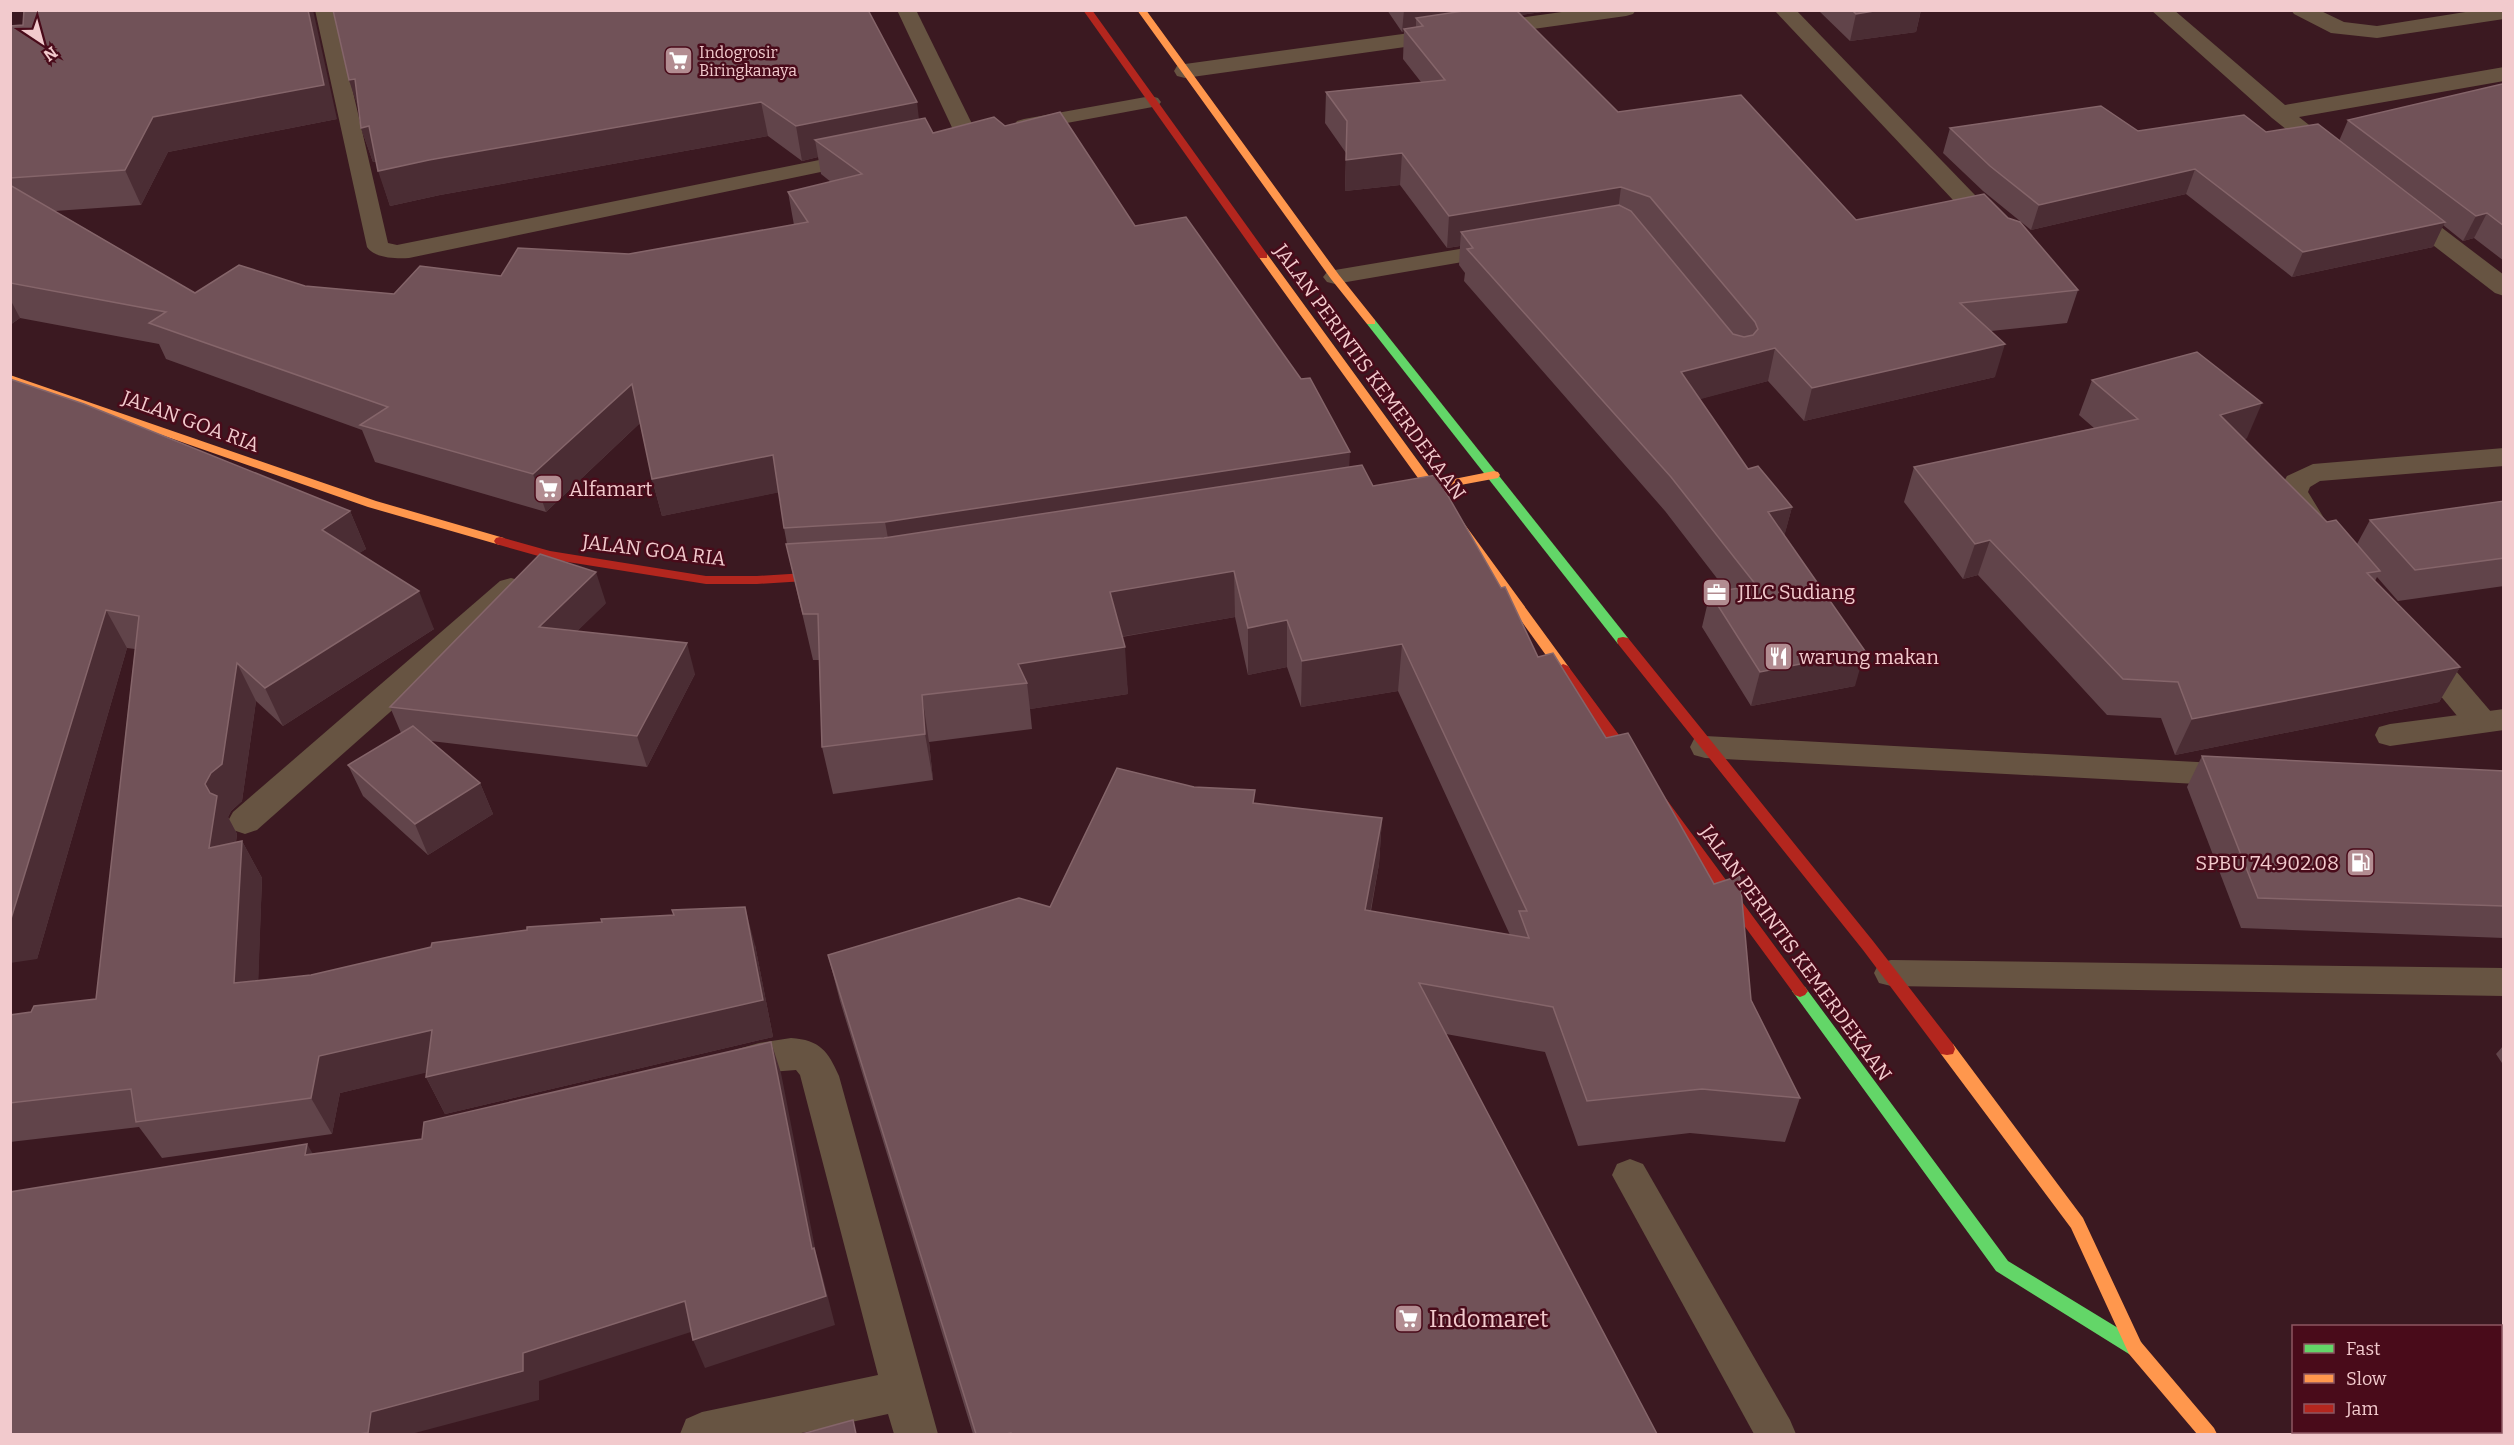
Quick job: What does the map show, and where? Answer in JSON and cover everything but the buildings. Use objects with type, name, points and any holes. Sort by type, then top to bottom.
[{"type":"main road","name":"JALAN PERINTIS KEMERDEKAAN","points":[[1087,10],[1430,488],[2002,1266],[2135,1348]]},
{"type":"main road","name":"JALAN PERINTIS KEMERDEKAAN","points":[[1141,10],[1335,277],[1494,475],[1705,747],[1891,974],[2078,1223],[2135,1348],[2201,1433]]},
{"type":"main road","name":"JALAN GOA RIA","points":[[10,378],[372,504],[549,555],[706,580],[757,580],[847,574]]},
{"type":"main road","points":[[1382,496],[1494,475]]},
{"type":"street","points":[[1185,71],[1626,10]]},
{"type":"street","points":[[1784,10],[2009,244]]},
{"type":"street","points":[[2161,10],[2280,113],[2354,171]]},
{"type":"street","points":[[2301,10],[2339,28],[2377,32],[2504,13]]},
{"type":"street","points":[[2280,113],[2504,74]]},
{"type":"street","points":[[2381,193],[2504,288]]},
{"type":"street","points":[[2330,545],[2301,509],[2293,492],[2297,482],[2313,473],[2504,457]]},
{"type":"street","points":[[245,821],[549,555]]},
{"type":"street","points":[[2405,633],[2492,720]]},
{"type":"street","points":[[697,1074],[777,1055],[806,1056],[814,1063],[823,1088],[916,1434]]},
{"type":"street","points":[[702,1434],[904,1390]]},
{"type":"lane","points":[[324,10],[378,247],[385,250],[409,251],[874,155]]},
{"type":"lane","points":[[906,10],[967,136]]},
{"type":"lane","points":[[944,141],[1151,102]]},
{"type":"lane","points":[[1335,277],[1517,246]]},
{"type":"lane","points":[[2391,735],[2492,720]]},
{"type":"lane","points":[[1705,747],[2265,777]]},
{"type":"lane","points":[[1891,974],[2504,982]]},
{"type":"lane","points":[[1630,1175],[1776,1434]]},
{"type":"traffic: fast","points":[[1371,322],[1623,641]]},
{"type":"traffic: fast","points":[[1800,991],[2002,1266],[2135,1348]]},
{"type":"traffic: slow","points":[[1141,10],[1335,277],[1371,322]]},
{"type":"traffic: slow","points":[[1263,256],[1563,669]]},
{"type":"traffic: slow","points":[[10,378],[372,504],[500,541]]},
{"type":"traffic: slow","points":[[1398,493],[1494,475]]},
{"type":"traffic: slow","points":[[1947,1049],[2077,1223],[2135,1348],[2208,1434]]},
{"type":"traffic: jam","points":[[1087,10],[1263,256]]},
{"type":"traffic: jam","points":[[500,541],[549,555],[706,580],[757,580],[837,575]]},
{"type":"traffic: jam","points":[[1623,641],[1868,945],[1947,1049]]},
{"type":"traffic: jam","points":[[1563,669],[1800,991]]},
{"type":"place","name":"Indogrosir Biringkanaya","points":[[678,61]]},
{"type":"place","name":"Alfamart","points":[[548,489]]},
{"type":"place","name":"JILC Sudiang","points":[[1717,592]]},
{"type":"place","name":"warung makan","points":[[1778,657]]},
{"type":"place","name":"SPBU 74.902.08","points":[[2360,863]]},
{"type":"place","name":"Indomaret","points":[[1408,1319]]}]
